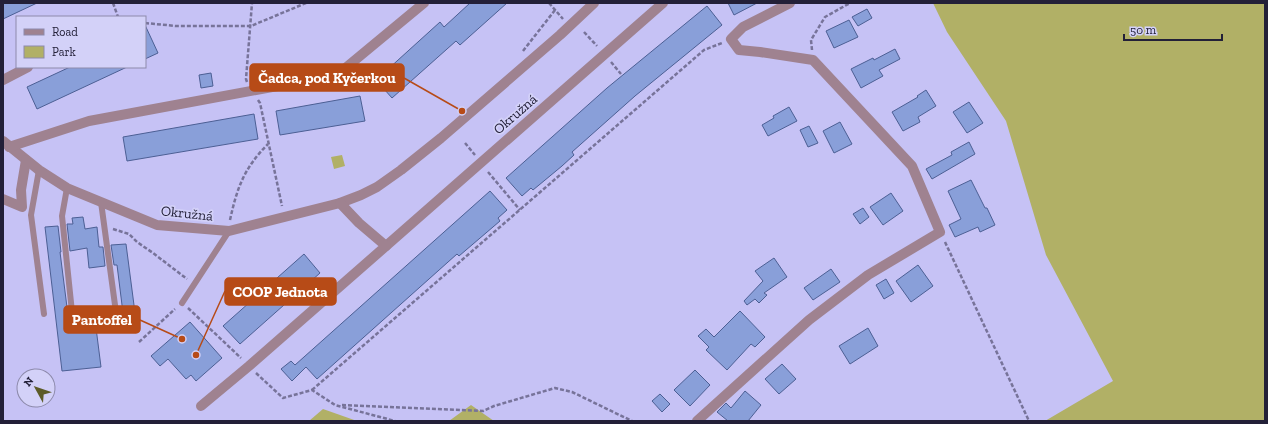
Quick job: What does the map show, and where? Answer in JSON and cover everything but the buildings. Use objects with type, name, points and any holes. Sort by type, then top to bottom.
[{"type":"street","points":[[6,144],[89,121],[337,75],[424,3]]},
{"type":"street","name":"Okružná","points":[[6,144],[39,170],[67,188],[157,225],[229,231],[340,203],[377,187],[407,166],[442,138],[560,35],[594,3]]},
{"type":"street","name":"Okružná","points":[[200,406],[250,366],[663,3]]},
{"type":"street","points":[[697,421],[809,320],[868,275],[940,232],[912,166],[813,60],[739,50],[732,39],[743,27],[790,3]]},
{"type":"street","points":[[3,80],[26,68]]},
{"type":"street","points":[[3,199],[22,207],[21,190],[26,160]]},
{"type":"street","points":[[340,203],[359,223],[386,246]]},
{"type":"lane","points":[[39,170],[31,215],[44,314]]},
{"type":"lane","points":[[67,188],[62,216],[72,312]]},
{"type":"lane","points":[[101,202],[118,327]]},
{"type":"lane","points":[[182,303],[229,231]]},
{"type":"path","points":[[113,3],[118,16]]},
{"type":"path","points":[[246,79],[252,3]]},
{"type":"path","points":[[146,23],[176,26],[250,26],[306,3]]},
{"type":"path","points":[[813,60],[811,40],[824,17],[850,3]]},
{"type":"path","points":[[518,56],[555,10]]},
{"type":"path","points":[[312,390],[704,50],[732,39]]},
{"type":"path","points":[[260,103],[282,207]]},
{"type":"path","points":[[465,143],[520,210]]},
{"type":"path","points":[[229,231],[232,210],[241,180],[252,163],[269,144]]},
{"type":"path","points":[[105,229],[116,229],[130,234],[137,242],[194,284]]},
{"type":"path","points":[[940,232],[1029,421]]},
{"type":"path","points":[[335,405],[483,411],[494,406],[555,388],[572,392],[632,421]]},
{"type":"green space","points":[[933,3],[1265,3],[1265,421],[1045,421],[1113,381],[1046,255],[1006,121],[947,32]]},
{"type":"green space","points":[[342,155],[345,166],[334,169],[331,157]]},
{"type":"green space","points":[[471,405],[494,421],[449,421]]},
{"type":"green space","points":[[323,409],[357,421],[309,421]]},
{"type":"place","name":"Čadca, pod Kyčerkou","points":[[462,111]]},
{"type":"place","name":"Pantoffel","points":[[182,339]]},
{"type":"place","name":"COOP Jednota","points":[[196,355]]}]
